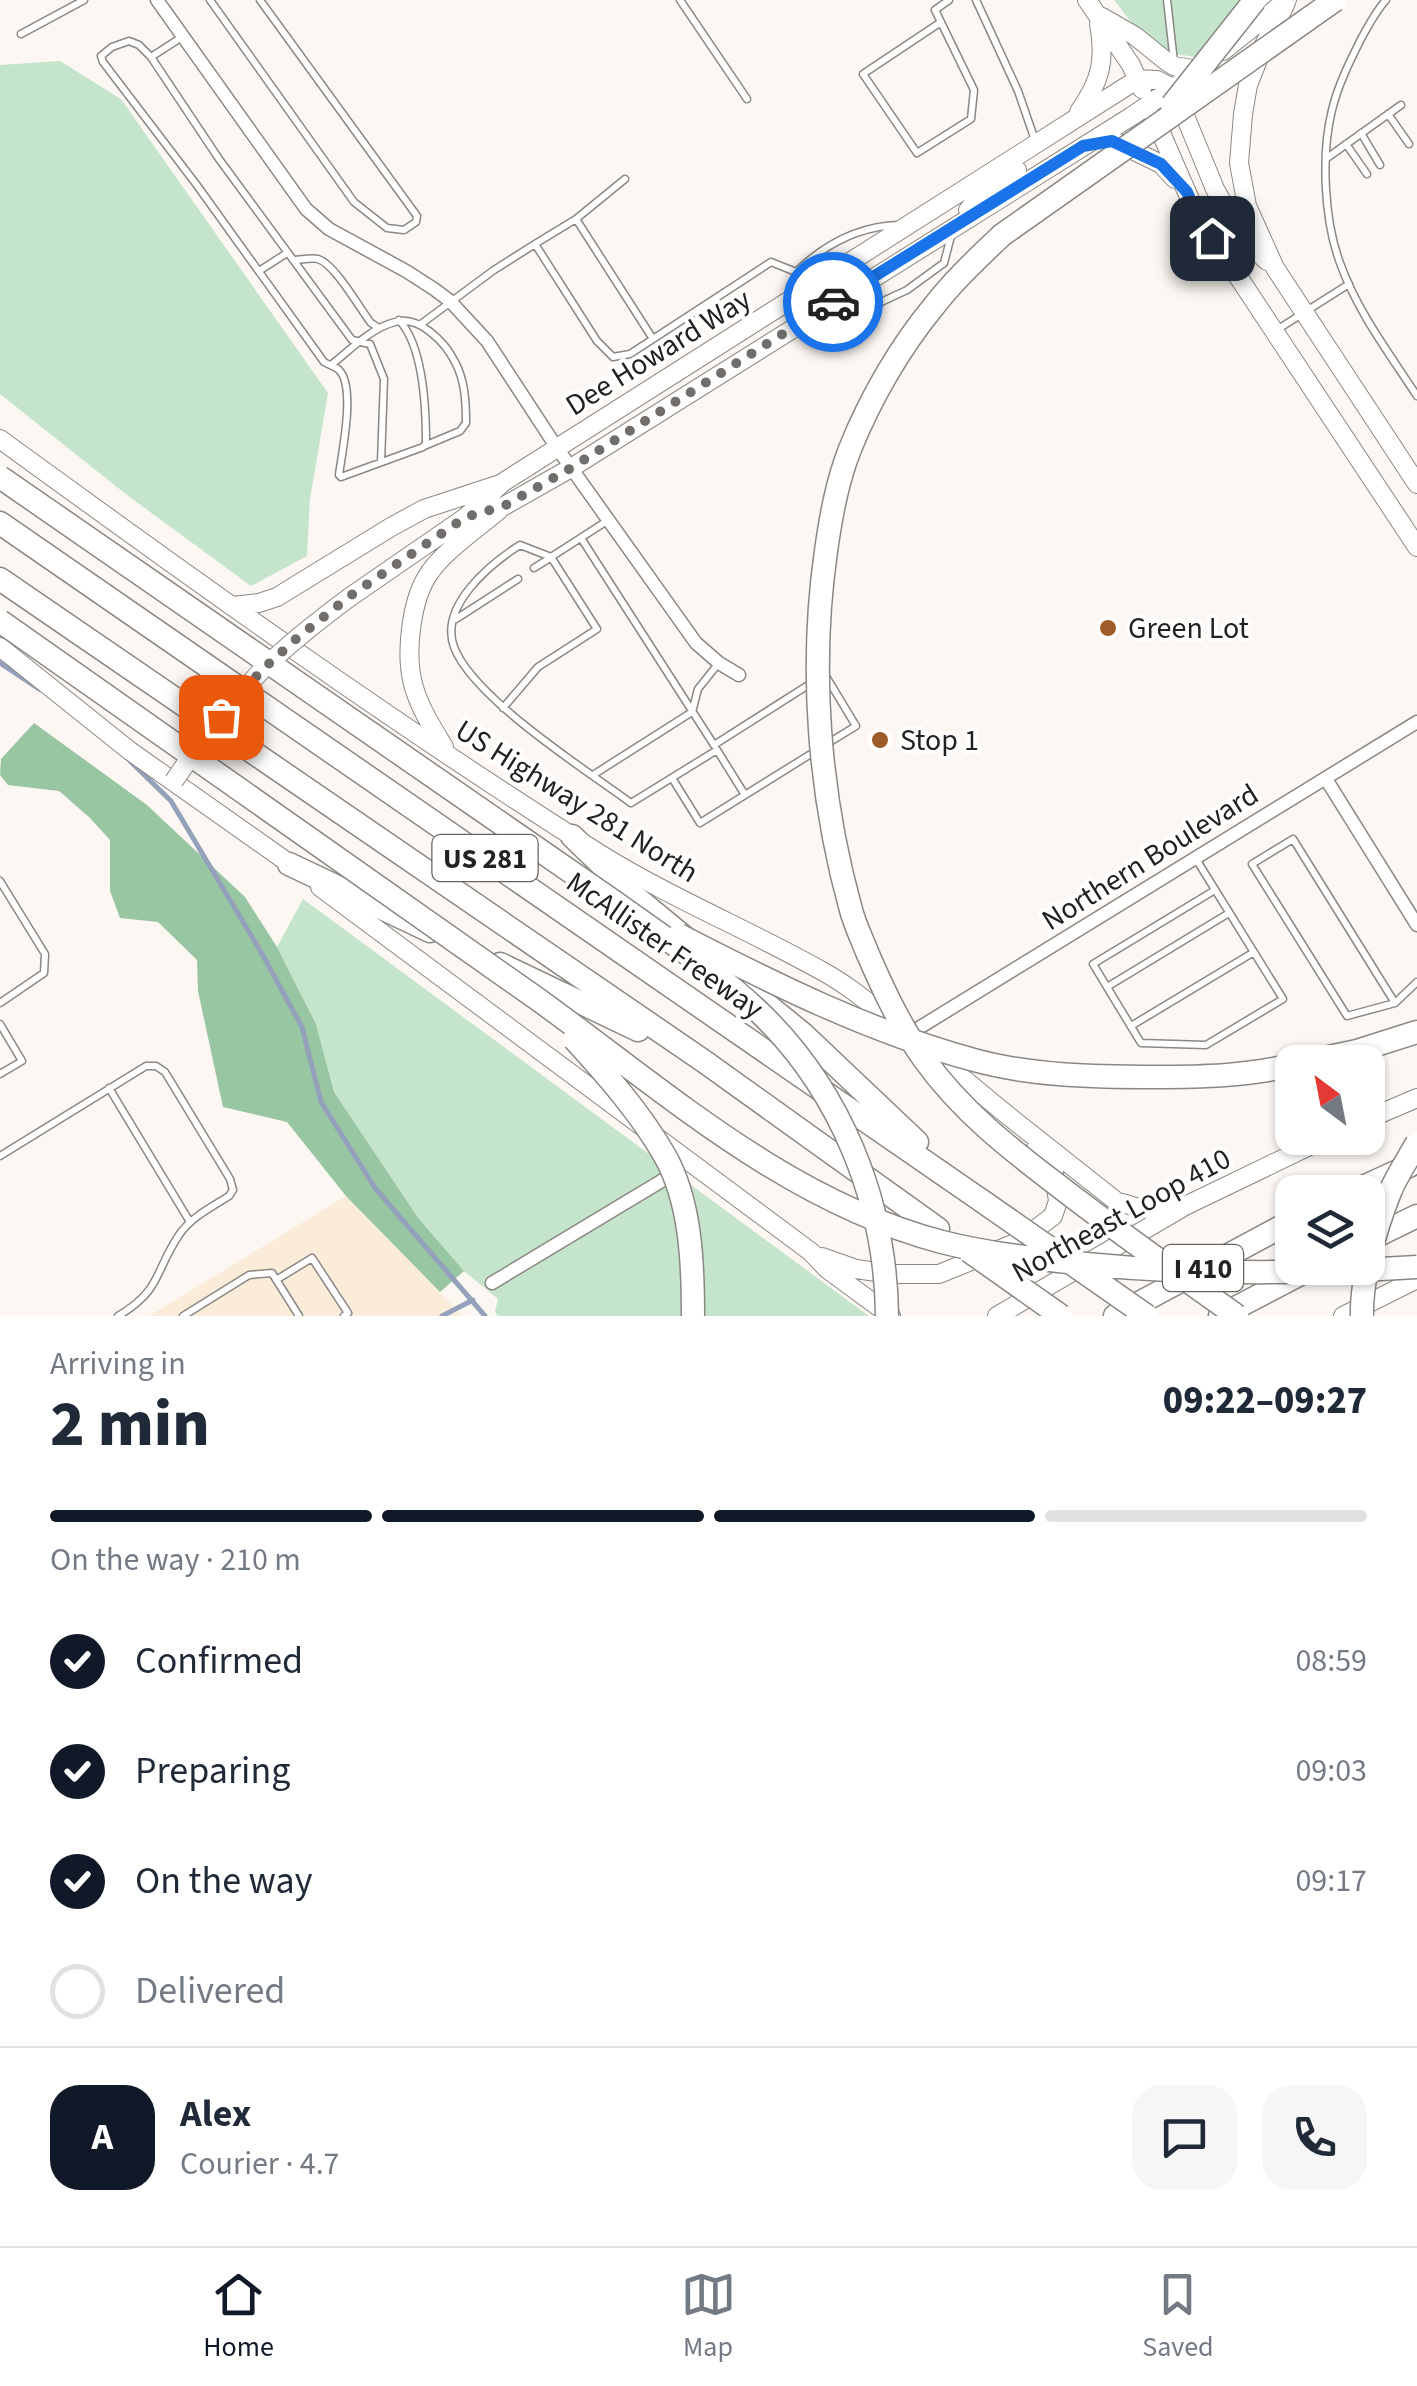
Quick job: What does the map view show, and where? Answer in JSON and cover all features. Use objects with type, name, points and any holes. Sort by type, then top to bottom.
[{"type":"highway","points":[[1147,134],[1255,0]]},
{"type":"highway","points":[[1238,1316],[996,1138],[924,1059],[884,994],[852,913],[832,826],[817,659],[823,574],[833,502],[850,449],[889,373],[932,307],[1002,236],[1335,0]]},
{"type":"highway","points":[[0,477],[616,902],[738,993],[773,1026],[832,1106],[864,1178],[880,1235],[889,1316]]},
{"type":"highway","name":"McAllister Freeway","points":[[0,523],[1148,1316]]},
{"type":"highway","name":"US 281","points":[[0,579],[704,1062],[1061,1316]]},
{"type":"highway","points":[[0,621],[538,1000],[752,1156],[859,1214],[941,1242],[1017,1257],[1135,1269],[1320,1273],[1417,1268]]},
{"type":"highway","points":[[572,836],[632,895],[804,1034],[976,1196]]},
{"type":"highway","points":[[289,864],[704,1062]]},
{"type":"highway","points":[[616,902],[764,979],[846,1016],[975,1060],[1032,1071],[1114,1077],[1208,1076],[1275,1067]]},
{"type":"highway","points":[[538,1000],[600,1068],[666,1157],[685,1216],[693,1316]]},
{"type":"highway","points":[[1374,1045],[1417,1032]]},
{"type":"highway","points":[[1363,1312],[1372,1250],[1390,1190],[1417,1143]]},
{"type":"highway","points":[[1385,1177],[1417,1163]]},
{"type":"highway","points":[[1385,1232],[1417,1216]]},
{"type":"highway","name":"I 410","points":[[1115,1316],[1275,1230]]},
{"type":"highway","name":"I 410","points":[[1220,1316],[1280,1285]]},
{"type":"main road","name":"Dee Howard Way","points":[[466,517],[504,506],[571,468],[1149,105],[1288,0]]},
{"type":"main road","points":[[1288,0],[1262,46],[1242,114],[1239,164],[1247,206],[1275,268],[1417,484]]},
{"type":"main road","points":[[1092,7],[1174,66],[1198,70]]},
{"type":"main road","points":[[1092,7],[1138,80],[1196,213],[1417,546]]},
{"type":"main road","points":[[1072,122],[1096,87],[1103,43],[1092,7]]},
{"type":"main road","name":"Dee Howard Way","points":[[174,781],[221,717],[261,671],[296,639],[350,596],[466,517],[502,483],[1138,80]]},
{"type":"main road","points":[[1138,80],[1157,80],[1174,89],[1215,189],[1241,236],[1275,268]]},
{"type":"main road","points":[[1083,146],[1112,141],[1136,151],[1161,164],[1187,192]]},
{"type":"main road","points":[[954,226],[979,196],[1038,154],[1036,144]]},
{"type":"main road","name":"US Highway 281 North","points":[[0,438],[165,560],[572,836],[642,880],[825,972],[909,1034],[1116,1201],[1142,1209],[1185,1206]]},
{"type":"main road","points":[[233,606],[277,597],[424,509],[502,483]]},
{"type":"main road","points":[[450,756],[428,722],[413,683],[413,606],[430,572],[504,506]]},
{"type":"main road","points":[[0,647],[130,751],[289,864],[811,1252],[889,1316]]},
{"type":"main road","points":[[1385,1112],[1417,1098]]},
{"type":"main road","points":[[811,1252],[856,1269],[914,1276],[939,1274],[1020,1242],[1053,1216],[1058,1201],[1053,1167],[1006,1114]]},
{"type":"main road","name":"Northeast Loop 410","points":[[997,1316],[1185,1206],[1291,1155]]},
{"type":"main road","points":[[1343,1316],[1363,1312],[1417,1279]]},
{"type":"street","points":[[157,0],[306,209],[329,229],[406,271],[450,301],[487,341],[557,448],[696,643],[739,675]]},
{"type":"street","points":[[807,290],[819,311]]},
{"type":"street","name":"Northern Boulevard","points":[[909,1034],[1417,722]]},
{"type":"street","points":[[1326,778],[1417,924]]},
{"type":"street","points":[[492,1283],[690,1164]]},
{"type":"lane","points":[[21,34],[84,0]]},
{"type":"lane","points":[[210,0],[354,202],[387,228],[404,230],[418,216],[260,0]]},
{"type":"lane","points":[[680,0],[747,99]]},
{"type":"lane","points":[[941,22],[864,74],[917,154],[971,119],[974,90],[941,22],[935,10],[949,0]]},
{"type":"lane","points":[[976,0],[1018,90],[1036,144]]},
{"type":"lane","points":[[1167,0],[1174,89]]},
{"type":"lane","points":[[1386,0],[1349,62],[1332,110],[1326,158],[1328,215],[1338,260],[1349,284],[1417,396]]},
{"type":"lane","points":[[151,58],[183,36]]},
{"type":"lane","points":[[330,365],[361,342],[379,328],[399,320],[422,324],[455,360],[466,401],[466,423],[460,430],[423,447],[341,478],[348,399],[340,370],[330,365],[324,362],[103,62],[101,56],[119,42],[129,40],[151,58],[219,159],[352,340],[361,342],[370,344],[384,379],[381,462]]},
{"type":"lane","points":[[1326,158],[1401,105]]},
{"type":"lane","points":[[1388,114],[1409,144]]},
{"type":"lane","points":[[1361,134],[1380,164]]},
{"type":"lane","points":[[1346,144],[1367,174]]},
{"type":"lane","points":[[422,324],[625,180]]},
{"type":"lane","points":[[576,218],[653,339]]},
{"type":"lane","points":[[796,272],[810,258],[852,234],[880,225],[910,225]]},
{"type":"lane","points":[[836,300],[858,306],[878,303],[907,290],[944,262],[954,226]]},
{"type":"lane","points":[[535,244],[597,341],[613,357],[630,354],[771,262],[796,272],[807,290]]},
{"type":"lane","points":[[259,271],[288,253]]},
{"type":"lane","points":[[293,260],[322,260],[371,324],[379,328]]},
{"type":"lane","points":[[1274,332],[1349,284]]},
{"type":"lane","points":[[399,320],[416,352],[422,382],[426,436],[423,447]]},
{"type":"lane","points":[[534,568],[608,520]]},
{"type":"lane","points":[[581,538],[745,795]]},
{"type":"lane","points":[[503,708],[538,667],[597,629],[551,557],[520,545],[471,585],[452,621],[454,646],[470,672],[503,708],[631,804],[825,674],[856,726],[700,823],[672,778]]},
{"type":"lane","points":[[452,621],[518,579]]},
{"type":"lane","points":[[593,775],[692,712],[698,689],[718,663]]},
{"type":"lane","points":[[1395,1003],[1293,839],[1252,864],[1347,1016],[1395,1003],[1417,982]]},
{"type":"lane","points":[[1196,858],[1283,999],[1206,1045],[1142,1043],[1093,964],[1215,890]]},
{"type":"lane","points":[[0,881],[46,954],[44,973],[0,1003]]},
{"type":"lane","points":[[1107,987],[1230,913]]},
{"type":"lane","points":[[1131,1026],[1254,952]]},
{"type":"lane","points":[[0,1024],[22,1061],[0,1074]]},
{"type":"lane","points":[[0,1156],[146,1066],[166,1072],[233,1190],[179,1234],[147,1296],[118,1316]]},
{"type":"lane","points":[[109,1088],[190,1222]]},
{"type":"lane","points":[[276,1280],[312,1258],[348,1313],[344,1316]]},
{"type":"lane","points":[[184,1316],[249,1275],[272,1273],[299,1316]]},
{"type":"shaded area","points":[[346,1196],[463,1316],[149,1316]]},
{"type":"green space","points":[[1114,0],[1267,0],[1197,57],[1158,52]]},
{"type":"green space","points":[[60,61],[121,99],[328,393],[310,499],[307,556],[251,586],[127,495],[0,394],[0,65]]},
{"type":"green space","points":[[34,723],[147,805],[245,897],[277,947],[316,1024],[334,1092],[419,1219],[464,1271],[440,1292],[346,1196],[287,1122],[223,1107],[198,991],[197,960],[158,922],[120,918],[110,891],[110,840],[90,818],[59,791],[8,785],[0,775],[1,759]]},
{"type":"green space","points":[[303,899],[869,1316],[498,1316],[498,1299],[464,1271],[419,1219],[334,1092],[316,1024],[277,947]]},
{"type":"waterway","points":[[0,663],[39,689]]},
{"type":"waterway","points":[[130,761],[171,801],[261,952],[302,1027],[321,1102],[375,1188],[485,1316]]},
{"type":"waterway","points":[[442,1316],[473,1300]]},
{"type":"way so far","points":[[221,717],[261,671],[296,639],[432,540],[466,517],[504,506],[571,468],[833,302]]},
{"type":"place","name":"Green Lot","points":[[1108,628]]},
{"type":"place","name":"Stop 1","points":[[880,740]]},
{"type":"route","points":[[833,302],[1083,146],[1112,141],[1161,164],[1187,192],[1212,238]]}]
